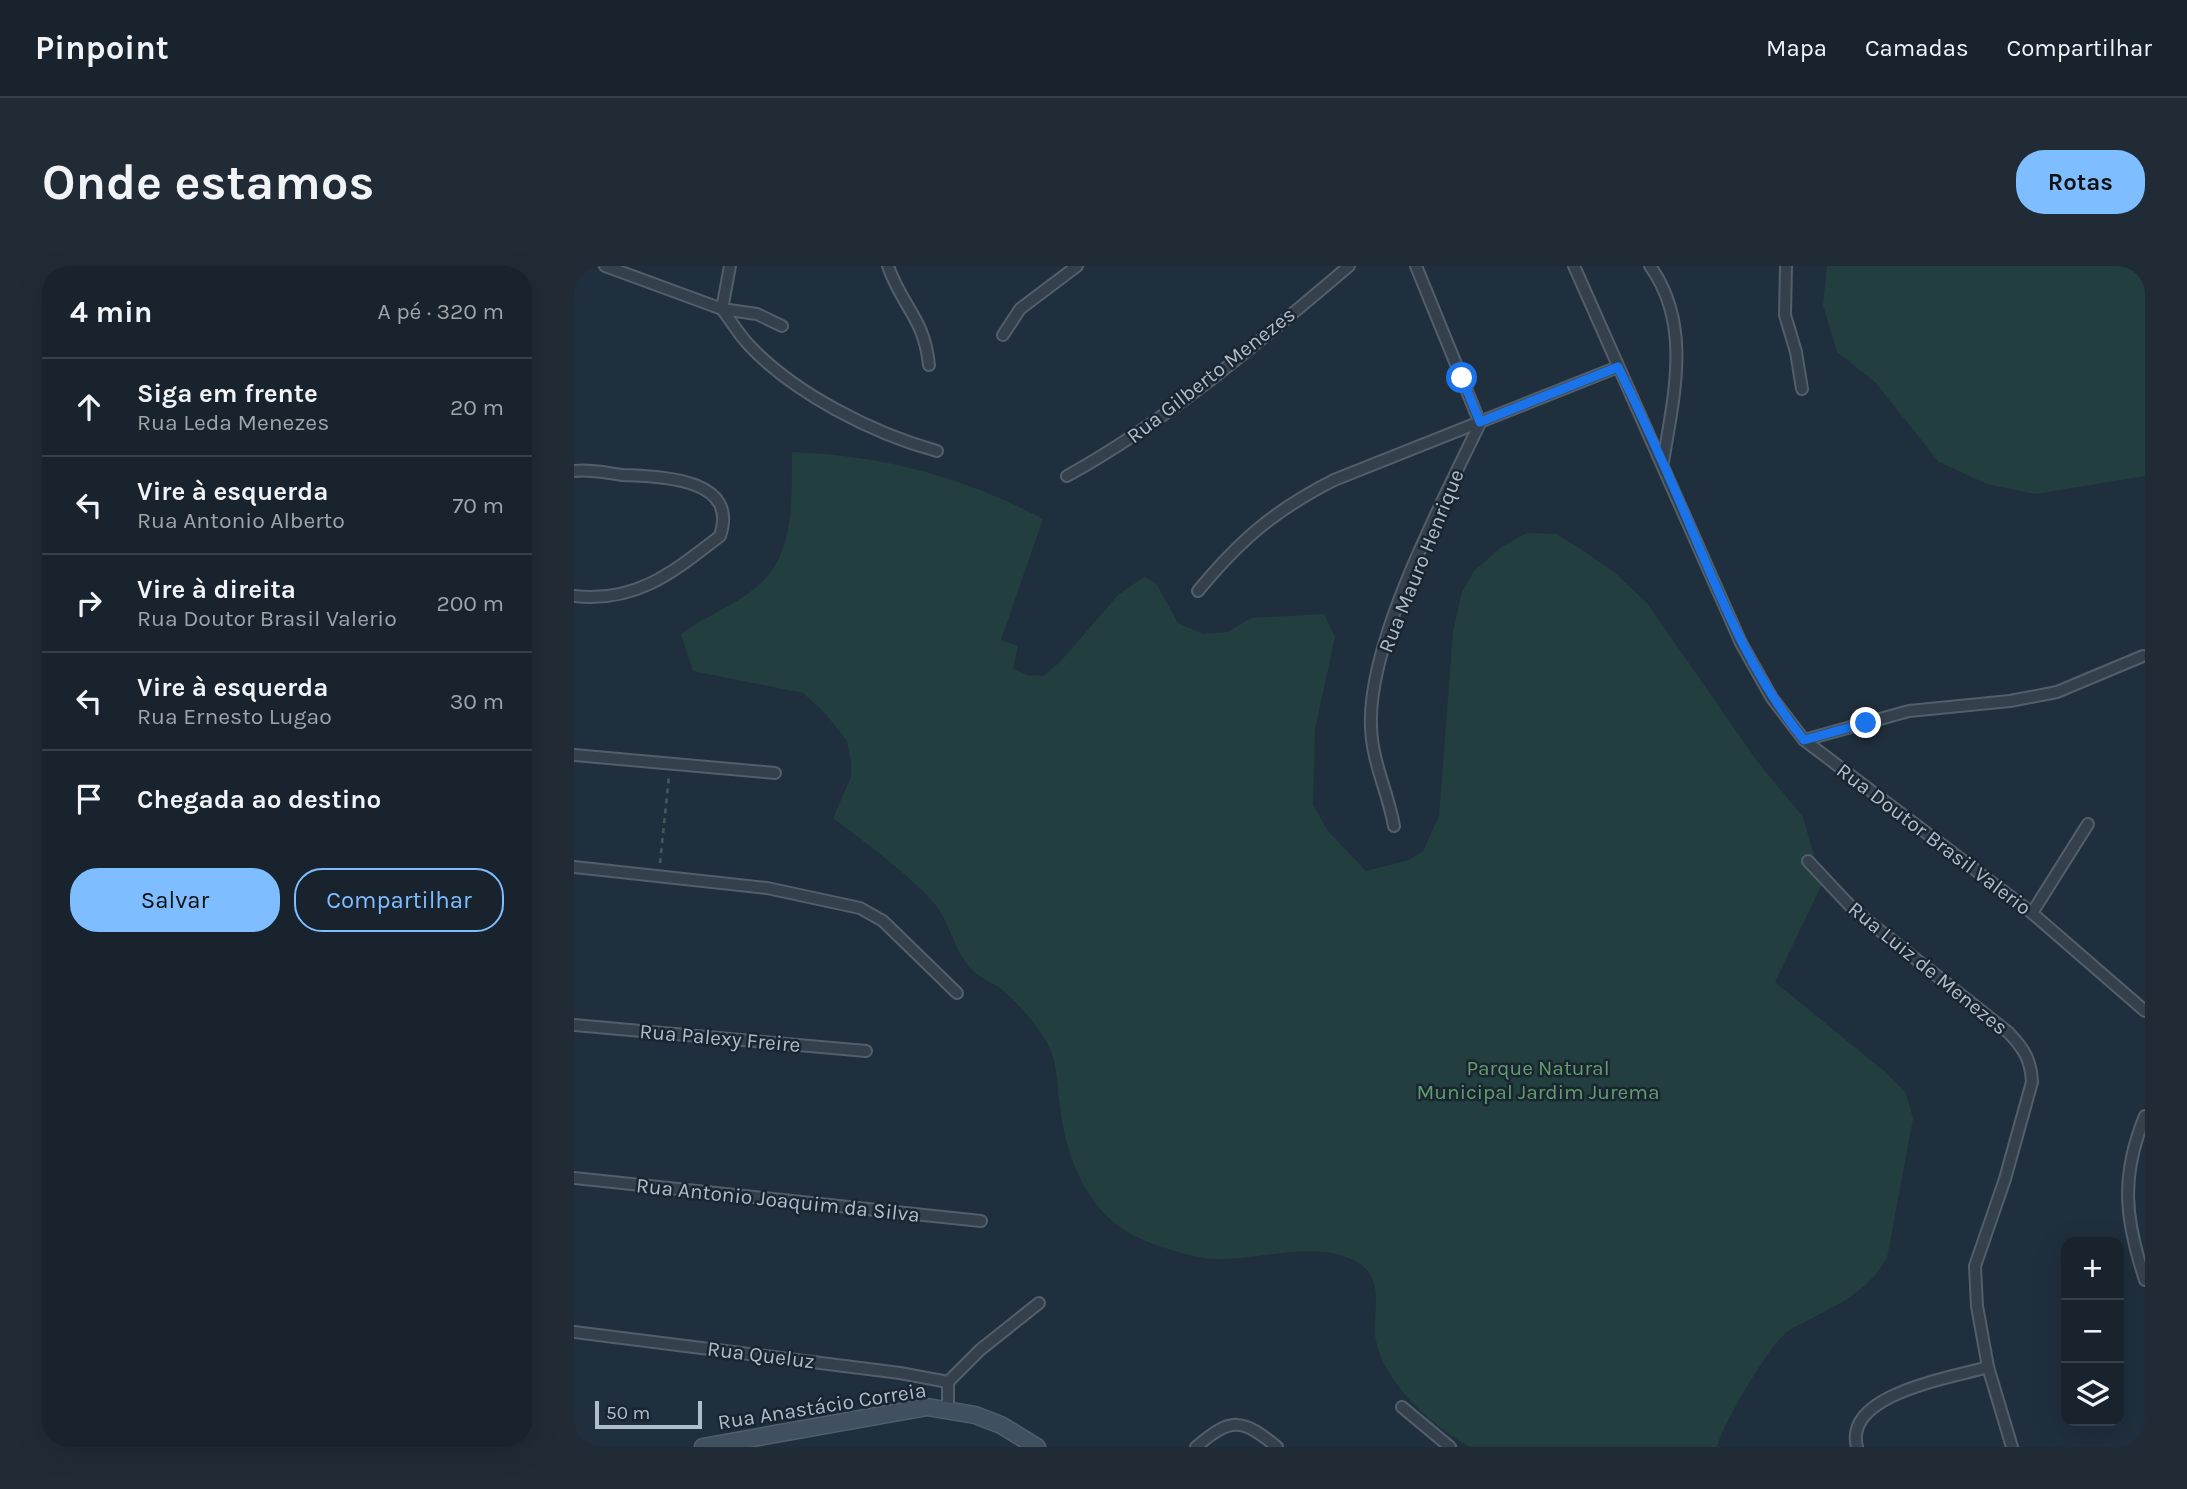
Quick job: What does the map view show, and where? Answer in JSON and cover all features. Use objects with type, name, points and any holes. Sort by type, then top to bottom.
[{"type":"main road","name":"Rua Anastácio Correia","points":[[703,1447],[906,1409],[948,1408],[1000,1425],[1037,1447]]},
{"type":"street","points":[[605,266],[722,309],[757,314],[782,326]]},
{"type":"street","points":[[730,266],[722,309],[748,344],[797,386],[886,434],[937,451]]},
{"type":"street","points":[[888,266],[902,297],[923,330],[929,365]]},
{"type":"street","points":[[1003,335],[1020,309],[1077,266]]},
{"type":"street","name":"Rua Gilberto Menezes","points":[[1068,476],[1114,450],[1187,399],[1349,266]]},
{"type":"street","points":[[1416,266],[1480,422]]},
{"type":"street","name":"Rua Doutor Brasil Valerio","points":[[1574,266],[1741,643],[1772,698],[1804,740],[2032,913],[2145,1011]]},
{"type":"street","points":[[1650,266],[1665,289],[1676,327],[1672,408],[1663,462]]},
{"type":"street","points":[[1786,266],[1785,315],[1796,352],[1802,389]]},
{"type":"street","points":[[1198,591],[1233,549],[1291,502],[1334,480],[1618,367]]},
{"type":"street","name":"Rua Mauro Henrique","points":[[1394,825],[1375,760],[1371,726],[1378,665],[1421,551],[1480,422]]},
{"type":"street","points":[[574,471],[667,476],[691,483],[715,500],[722,509],[725,522],[720,536],[646,587],[621,596],[574,596]]},
{"type":"street","points":[[1804,740],[1909,711],[2010,701],[2057,692],[2143,656]]},
{"type":"street","points":[[574,755],[775,773]]},
{"type":"street","points":[[2032,913],[2088,824]]},
{"type":"street","name":"Rua Luiz de Menezes","points":[[1808,861],[1854,910],[2009,1033],[2025,1050],[2031,1066],[2032,1082],[2005,1179],[1975,1266],[1977,1306],[1988,1367],[2012,1447]]},
{"type":"street","points":[[574,867],[767,888],[860,908],[883,920],[957,993]]},
{"type":"street","name":"Rua Palexy Freire","points":[[574,1025],[866,1051]]},
{"type":"street","points":[[2145,1116],[2127,1174],[2128,1213],[2145,1280]]},
{"type":"street","name":"Rua Antonio Joaquim da Silva","points":[[574,1178],[981,1221]]},
{"type":"street","points":[[948,1382],[980,1350],[1039,1303]]},
{"type":"street","name":"Rua Queluz","points":[[574,1332],[900,1373],[948,1382]]},
{"type":"street","points":[[1857,1447],[1854,1430],[1858,1419],[1877,1403],[1988,1367]]},
{"type":"street","name":"Rua Anastácio Correia","points":[[948,1382],[948,1408]]},
{"type":"street","points":[[1402,1407],[1450,1447]]},
{"type":"street","points":[[1196,1447],[1221,1427],[1236,1423],[1247,1425],[1277,1447]]},
{"type":"path","points":[[658,875],[671,762]]},
{"type":"green space","points":[[1827,266],[2145,266],[2145,476],[2035,494],[1987,484],[1939,462],[1875,382],[1837,352],[1823,305]]},
{"type":"green space","name":"Parque Natural Municipal Jardim Jurema","points":[[792,452],[858,458],[921,471],[983,491],[1043,519],[1001,640],[1018,646],[1013,668],[1027,675],[1043,676],[1060,662],[1118,595],[1144,577],[1156,583],[1178,623],[1203,634],[1228,632],[1251,618],[1324,614],[1335,637],[1315,729],[1313,805],[1328,831],[1366,871],[1409,860],[1423,851],[1439,816],[1453,631],[1462,592],[1474,571],[1501,547],[1527,533],[1556,534],[1614,572],[1647,603],[1757,761],[1803,817],[1822,884],[1775,982],[1884,1071],[1906,1093],[1913,1119],[1887,1258],[1880,1269],[1853,1295],[1791,1329],[1778,1341],[1747,1387],[1727,1422],[1717,1447],[1471,1447],[1425,1415],[1386,1368],[1375,1334],[1376,1291],[1371,1275],[1365,1268],[1333,1253],[1292,1252],[1232,1259],[1205,1258],[1168,1249],[1124,1230],[1098,1206],[1079,1176],[1066,1142],[1055,1063],[1041,1033],[1007,994],[976,974],[957,947],[940,911],[924,892],[833,818],[851,777],[847,741],[825,713],[803,693],[693,671],[681,634],[754,589],[774,567],[781,553],[790,520]]},
{"type":"route","points":[[1462,378],[1480,422],[1618,367],[1663,462],[1741,643],[1788,721],[1804,740],[1866,723]]}]
